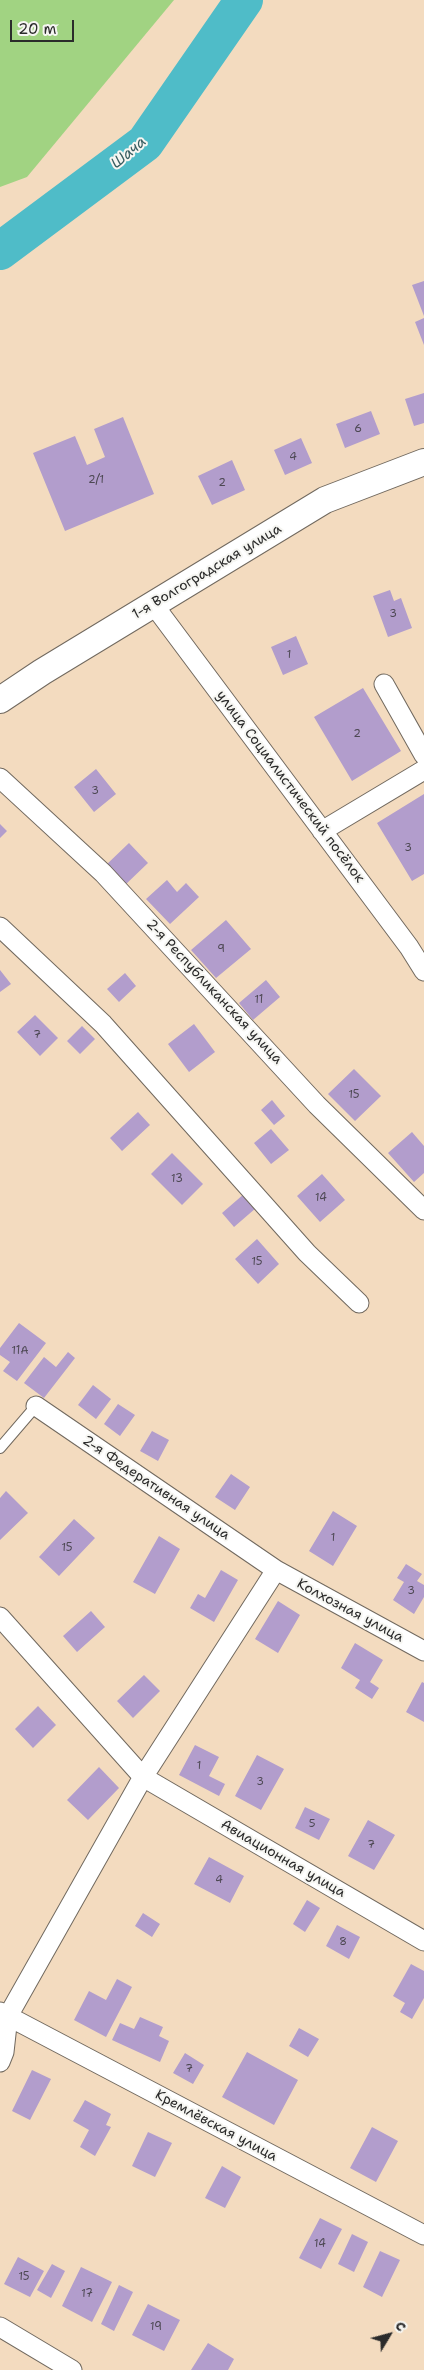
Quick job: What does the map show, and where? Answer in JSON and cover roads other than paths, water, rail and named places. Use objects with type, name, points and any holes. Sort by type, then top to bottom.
[{"type":"street","name":"1-я Волгоградская улица","points":[[0,700],[153,604],[325,500],[424,462]]},
{"type":"street","name":"улица Социалистический посёлок","points":[[153,604],[409,947],[424,971]]},
{"type":"street","points":[[384,684],[424,755]]},
{"type":"street","points":[[322,831],[424,770]]},
{"type":"street","name":"2-я Республиканская улица","points":[[0,778],[103,873],[317,1105],[424,1210]]},
{"type":"street","points":[[0,927],[103,1024],[307,1253],[359,1303]]},
{"type":"street","name":"2-я Федеративная улица","points":[[36,1406],[276,1570]]},
{"type":"street","points":[[0,2062],[4,2052],[4,2014],[142,1777],[276,1570]]},
{"type":"street","name":"Колхозная улица","points":[[276,1570],[424,1651]]},
{"type":"street","points":[[0,1617],[142,1777]]},
{"type":"street","name":"Авиационная улица","points":[[142,1777],[424,1941]]},
{"type":"street","name":"Кремлёвская улица","points":[[4,2014],[424,2235]]},
{"type":"street","points":[[0,2327],[72,2370]]},
{"type":"lane","points":[[0,1448],[36,1406]]},
{"type":"waterway","name":"Шача","points":[[0,251],[145,143],[244,0]]}]
